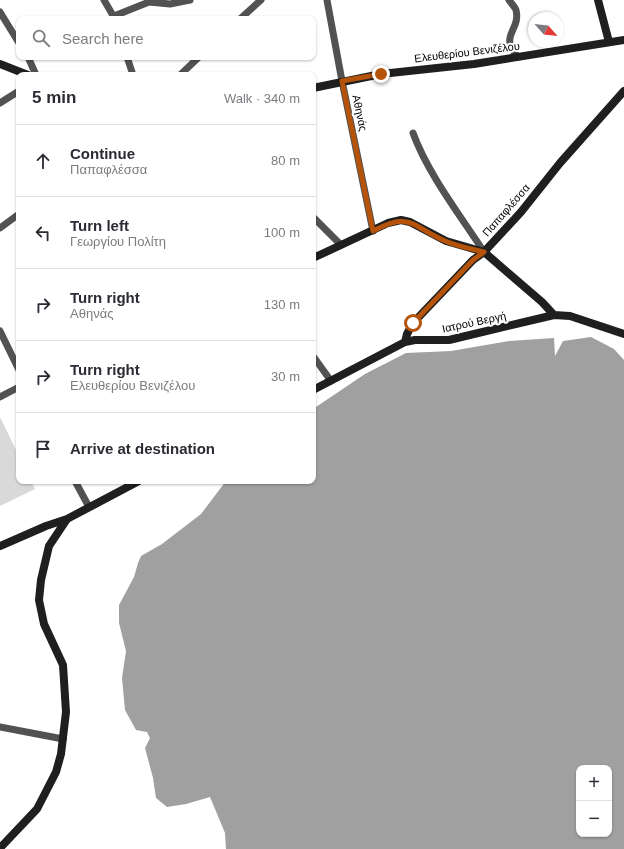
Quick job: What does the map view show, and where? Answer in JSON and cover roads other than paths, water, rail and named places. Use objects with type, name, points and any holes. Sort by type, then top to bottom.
[{"type":"main road","points":[[598,0],[609,42]]},
{"type":"main road","name":"Ελευθερίου Βενιζέλου","points":[[316,87],[381,74],[474,64],[624,40]]},
{"type":"main road","points":[[0,64],[20,72]]},
{"type":"main road","name":"Παπαφλέσσα","points":[[405,342],[407,334],[413,323],[473,260],[484,252],[624,91]]},
{"type":"main road","points":[[316,257],[388,223],[401,220],[410,222],[446,241],[484,252],[542,302],[554,315]]},
{"type":"main road","name":"Ιατρού Βεργή","points":[[316,389],[405,342],[415,340],[449,340],[554,315],[570,316],[624,334]]},
{"type":"main road","points":[[0,546],[46,526],[67,519],[133,484]]},
{"type":"main road","points":[[0,848],[37,809],[56,772],[63,739],[66,712],[63,665],[44,624],[39,600],[41,580],[50,546],[67,519]]},
{"type":"street","points":[[105,0],[114,16]]},
{"type":"street","points":[[117,16],[149,2],[170,4],[190,0]]},
{"type":"street","points":[[243,16],[261,0]]},
{"type":"street","name":"Αθηνάς","points":[[327,0],[373,231]]},
{"type":"street","points":[[509,0],[516,9],[516,21],[511,32],[510,44],[512,50],[518,57]]},
{"type":"street","points":[[0,12],[16,38]]},
{"type":"street","points":[[29,60],[35,72]]},
{"type":"street","points":[[129,60],[132,72]]},
{"type":"street","points":[[183,72],[196,60]]},
{"type":"street","points":[[0,103],[16,93]]},
{"type":"street","points":[[413,133],[419,149],[484,252]]},
{"type":"street","points":[[0,228],[16,216]]},
{"type":"street","points":[[316,219],[341,245]]},
{"type":"street","points":[[0,331],[16,364]]},
{"type":"street","points":[[316,360],[332,381]]},
{"type":"street","points":[[0,396],[16,388]]},
{"type":"street","points":[[78,484],[89,507]]},
{"type":"street","points":[[0,728],[63,739]]}]
